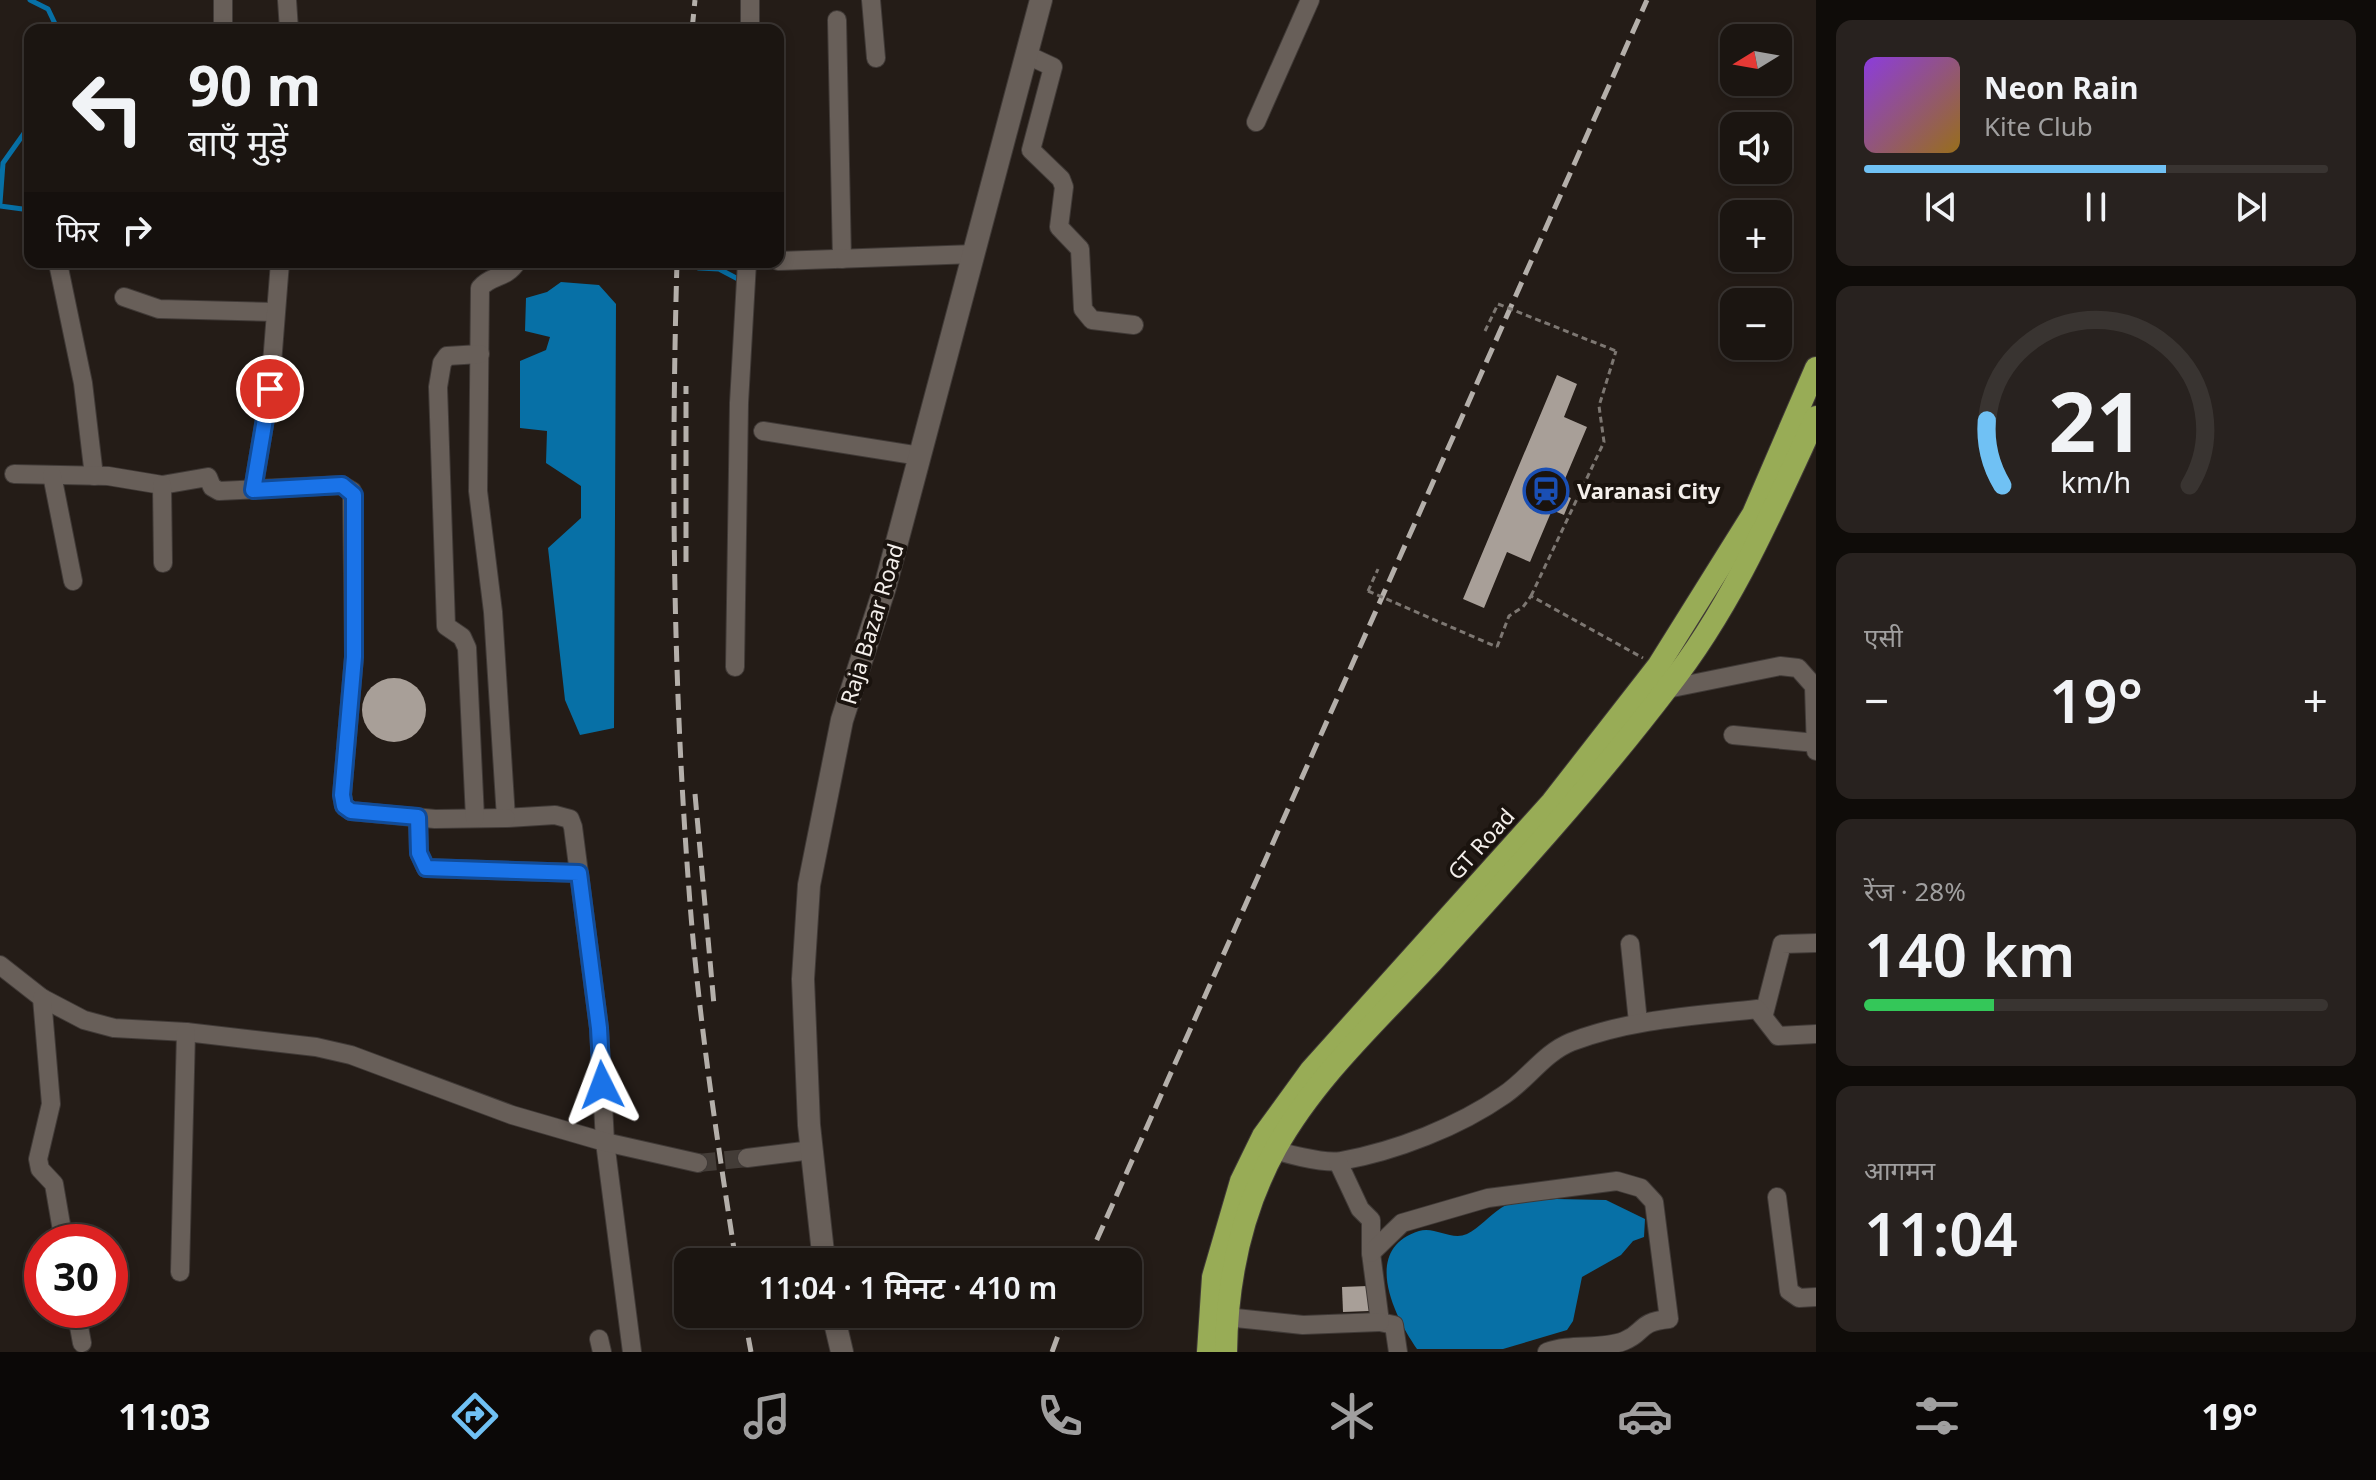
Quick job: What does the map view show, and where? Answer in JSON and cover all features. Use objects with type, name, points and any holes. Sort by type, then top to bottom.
[{"type":"highway","name":"GT Road","points":[[1226,1352],[1226,1317],[1241,1234],[1284,1102],[1552,802],[1658,666],[1753,514],[1816,368]]},
{"type":"highway","name":"GT Road","points":[[1208,1352],[1213,1277],[1241,1181],[1328,1075],[1567,815],[1667,689],[1729,596],[1816,417]]},
{"type":"street","points":[[223,0],[223,24]]},
{"type":"street","points":[[287,0],[289,24]]},
{"type":"street","points":[[750,0],[750,24]]},
{"type":"street","points":[[871,0],[876,58]]},
{"type":"street","name":"Raja Bazar Road","points":[[822,1248],[812,1150],[803,979],[809,885],[842,720],[885,587],[1041,0]]},
{"type":"street","points":[[1256,122],[1310,0]]},
{"type":"street","points":[[837,20],[842,259]]},
{"type":"street","points":[[1025,54],[1053,67],[1031,150],[1061,179],[1064,187],[1059,227],[1080,249],[1083,309],[1092,320],[1134,325]]},
{"type":"street","points":[[784,261],[975,254]]},
{"type":"street","points":[[59,268],[83,383],[94,476]]},
{"type":"street","points":[[253,490],[270,389],[279,268]]},
{"type":"street","points":[[506,818],[493,612],[478,491],[480,288],[486,282],[508,275],[513,268]]},
{"type":"street","points":[[735,667],[739,403],[747,268]]},
{"type":"street","points":[[124,297],[159,309],[275,312]]},
{"type":"street","points":[[475,818],[467,648],[462,637],[446,626],[438,387],[442,363],[447,356],[480,354]]},
{"type":"street","points":[[763,431],[920,456]]},
{"type":"street","points":[[14,474],[94,476],[162,485],[208,477],[212,487],[219,491],[342,485],[354,495],[354,657],[342,795],[344,806],[351,811],[418,817],[555,815],[570,819],[599,1028],[605,1142],[632,1352]]},
{"type":"street","points":[[52,475],[73,581]]},
{"type":"street","points":[[162,485],[163,563]]},
{"type":"street","points":[[1667,689],[1780,666],[1798,668],[1814,686],[1816,751]]},
{"type":"street","points":[[1733,735],[1816,743]]},
{"type":"street","points":[[418,817],[419,853],[426,868],[579,873]]},
{"type":"street","points":[[1764,1014],[1782,944],[1816,943]]},
{"type":"street","points":[[1630,944],[1638,1022]]},
{"type":"street","points":[[0,965],[42,998],[84,1020],[114,1028],[186,1032],[316,1047],[351,1055],[512,1115],[605,1142],[698,1163]]},
{"type":"street","points":[[42,998],[51,1104],[38,1159],[40,1169],[54,1184],[61,1224]]},
{"type":"street","points":[[1267,1147],[1338,1162],[1449,1128],[1509,1092],[1543,1059],[1569,1043],[1638,1022],[1757,1009],[1764,1014],[1778,1036],[1816,1034]]},
{"type":"street","points":[[180,1272],[186,1032]]},
{"type":"street","points":[[747,1158],[812,1150]]},
{"type":"street","points":[[1338,1162],[1360,1209],[1371,1220],[1371,1253],[1380,1322]]},
{"type":"street","points":[[1371,1253],[1402,1223],[1488,1198],[1617,1181],[1641,1188],[1654,1202],[1669,1319],[1649,1321],[1625,1341],[1561,1347],[1547,1352]]},
{"type":"street","points":[[1777,1197],[1789,1291],[1799,1298],[1816,1297]]},
{"type":"street","points":[[1226,1317],[1303,1325],[1380,1322],[1394,1325],[1398,1352]]},
{"type":"street","points":[[79,1328],[82,1343]]},
{"type":"street","points":[[836,1328],[842,1352]]},
{"type":"path","points":[[1378,569],[1368,591],[1497,647],[1509,616],[1523,607],[1531,596],[1604,442],[1599,406],[1616,351],[1498,304],[1485,331]]},
{"type":"path","points":[[1531,596],[1658,666]]},
{"type":"water","points":[[561,282],[599,285],[616,304],[614,728],[580,735],[565,700],[548,548],[581,518],[581,486],[546,463],[547,431],[520,428],[520,361],[546,350],[550,337],[525,331],[526,298],[547,292]]},
{"type":"water","points":[[1556,1199],[1606,1200],[1645,1219],[1644,1237],[1633,1241],[1621,1255],[1582,1277],[1573,1321],[1567,1330],[1503,1349],[1417,1349],[1399,1319],[1388,1284],[1387,1268],[1391,1252],[1401,1240],[1425,1230],[1461,1236],[1506,1205]]},
{"type":"building","points":[[1557,375],[1577,384],[1564,417],[1587,427],[1559,493],[1571,498],[1564,515],[1552,510],[1530,562],[1507,552],[1484,608],[1463,599]]},
{"type":"building","points":[[394,678],[406,680],[417,687],[424,698],[424,722],[417,733],[406,740],[394,742],[382,740],[371,733],[364,722],[362,710],[364,698],[371,687],[382,680]]},
{"type":"building","points":[[1368,1286],[1369,1311],[1343,1312],[1342,1287]]},
{"type":"waterway","points":[[30,0],[48,9],[55,24]]},
{"type":"waterway","points":[[0,203],[3,163],[24,133]]},
{"type":"waterway","points":[[0,206],[24,209]]},
{"type":"waterway","points":[[699,268],[719,269],[738,279]]},
{"type":"tunnel","points":[[698,1163],[747,1158]]},
{"type":"railway","points":[[693,24],[695,0]]},
{"type":"railway","points":[[1093,1248],[1647,0]]},
{"type":"railway","points":[[677,268],[675,576],[684,812],[703,1030],[734,1248]]},
{"type":"railway","points":[[686,386],[686,562]]},
{"type":"railway","points":[[695,794],[714,1005]]},
{"type":"railway","points":[[747,1328],[751,1352]]},
{"type":"railway","points":[[1052,1352],[1061,1328]]},
{"type":"place","name":"Varanasi City","points":[[1546,491]]},
{"type":"route","points":[[270,389],[253,490],[342,485],[354,495],[354,657],[342,795],[344,806],[351,811],[418,817],[419,853],[426,868],[579,873],[599,1028],[602,1085]]}]
